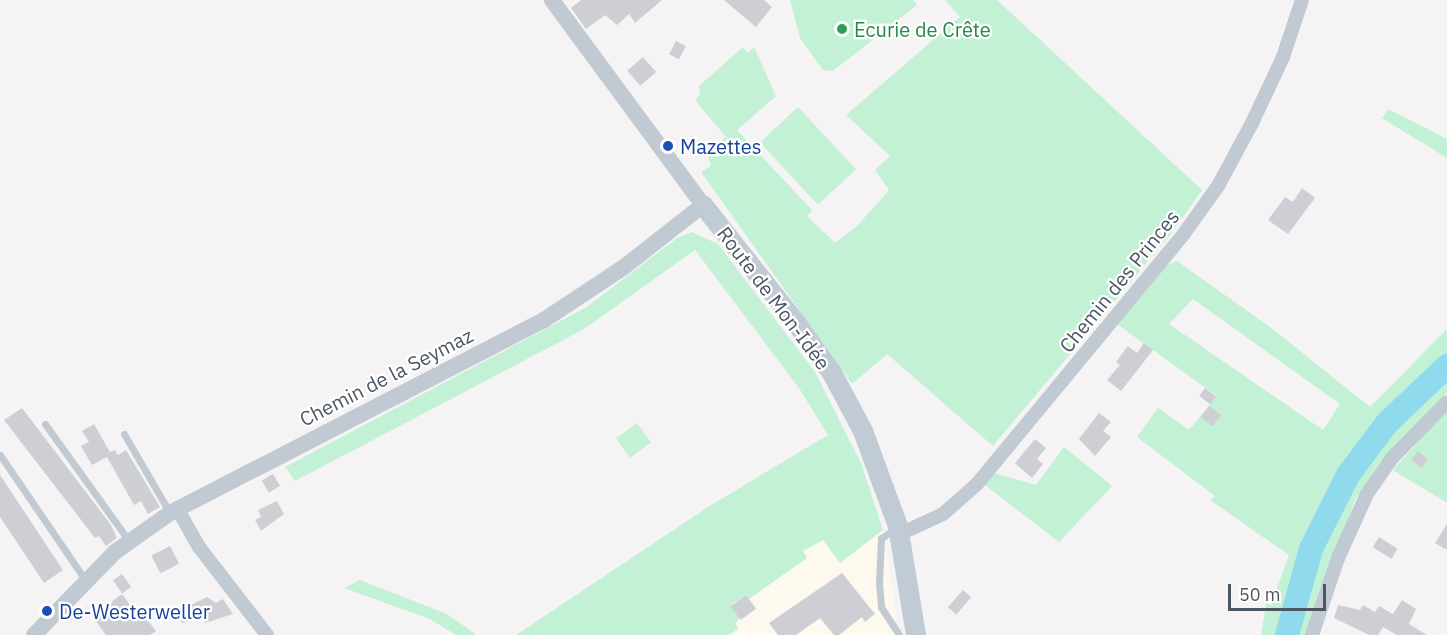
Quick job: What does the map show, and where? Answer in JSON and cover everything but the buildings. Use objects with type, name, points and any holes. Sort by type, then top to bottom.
[{"type":"main road","name":"Route de Mon-Idée","points":[[703,205],[832,373],[874,453],[899,530],[916,635]]},
{"type":"street","name":"Route de Mon-Idée","points":[[552,0],[703,205]]},
{"type":"street","name":"Chemin des Princes","points":[[899,530],[943,514],[977,484],[1183,235],[1218,186],[1252,123],[1283,57],[1302,0]]},
{"type":"street","name":"Chemin de la Seymaz","points":[[34,635],[86,580],[129,541],[173,510],[544,320],[624,267],[703,205]]},
{"type":"street","points":[[1312,635],[1338,558],[1367,494],[1392,458],[1447,402]]},
{"type":"street","points":[[173,510],[267,635]]},
{"type":"lane","points":[[45,424],[129,541]]},
{"type":"lane","points":[[124,434],[173,510]]},
{"type":"lane","points":[[0,454],[86,580]]},
{"type":"lane","points":[[899,530],[881,538],[879,583],[881,607],[899,635]]},
{"type":"shaded area","points":[[883,530],[899,635],[729,635],[738,629],[736,623],[739,618],[758,608],[749,599],[807,558],[802,552],[823,539],[840,562]]},
{"type":"green space","name":"Ecurie de Crête","points":[[790,0],[913,0],[917,5],[833,71],[823,70],[800,38]]},
{"type":"green space","points":[[945,0],[997,0],[1202,190],[1170,235],[993,446],[887,354],[852,384],[701,172],[711,166],[707,153],[726,137],[695,100],[700,95],[699,86],[743,47],[748,53],[754,47],[776,96],[737,130],[812,210],[807,216],[835,243],[857,226],[889,190],[875,170],[890,156],[846,115],[960,17]]},
{"type":"green space","points":[[798,107],[856,169],[818,205],[760,142]]},
{"type":"green space","points":[[1388,109],[1447,139],[1447,158],[1382,118]]},
{"type":"green space","points":[[692,232],[718,244],[815,372],[861,463],[883,530],[840,563],[823,540],[803,551],[807,558],[749,599],[745,595],[731,605],[739,618],[736,623],[738,629],[729,635],[516,635],[708,507],[828,435],[799,388],[695,250],[584,329],[295,481],[285,467],[587,307],[677,238]]},
{"type":"green space","points":[[1177,261],[1274,330],[1370,407],[1447,329],[1447,392],[1380,462],[1355,500],[1306,635],[1261,635],[1266,604],[1271,605],[1289,555],[1210,500],[1215,496],[1137,437],[1158,408],[1189,430],[1217,396],[1117,324],[1165,266]],"holes":[[[1193,299],[1340,404],[1323,430],[1169,324]]]},
{"type":"green space","points":[[1447,409],[1447,503],[1393,470]]},
{"type":"green space","points":[[637,423],[651,442],[630,458],[616,438]]},
{"type":"green space","points":[[1064,447],[1112,486],[1059,542],[985,485],[994,473],[1036,485]]},
{"type":"green space","points":[[360,580],[447,614],[477,635],[456,635],[430,619],[344,588]]},
{"type":"waterway","points":[[1287,635],[1311,549],[1348,475],[1387,423],[1447,366]]},
{"type":"place","name":"Ecurie de Crête","points":[[842,29]]},
{"type":"place","name":"Mazettes","points":[[668,146]]},
{"type":"place","name":"De-Westerweller","points":[[47,611]]}]
